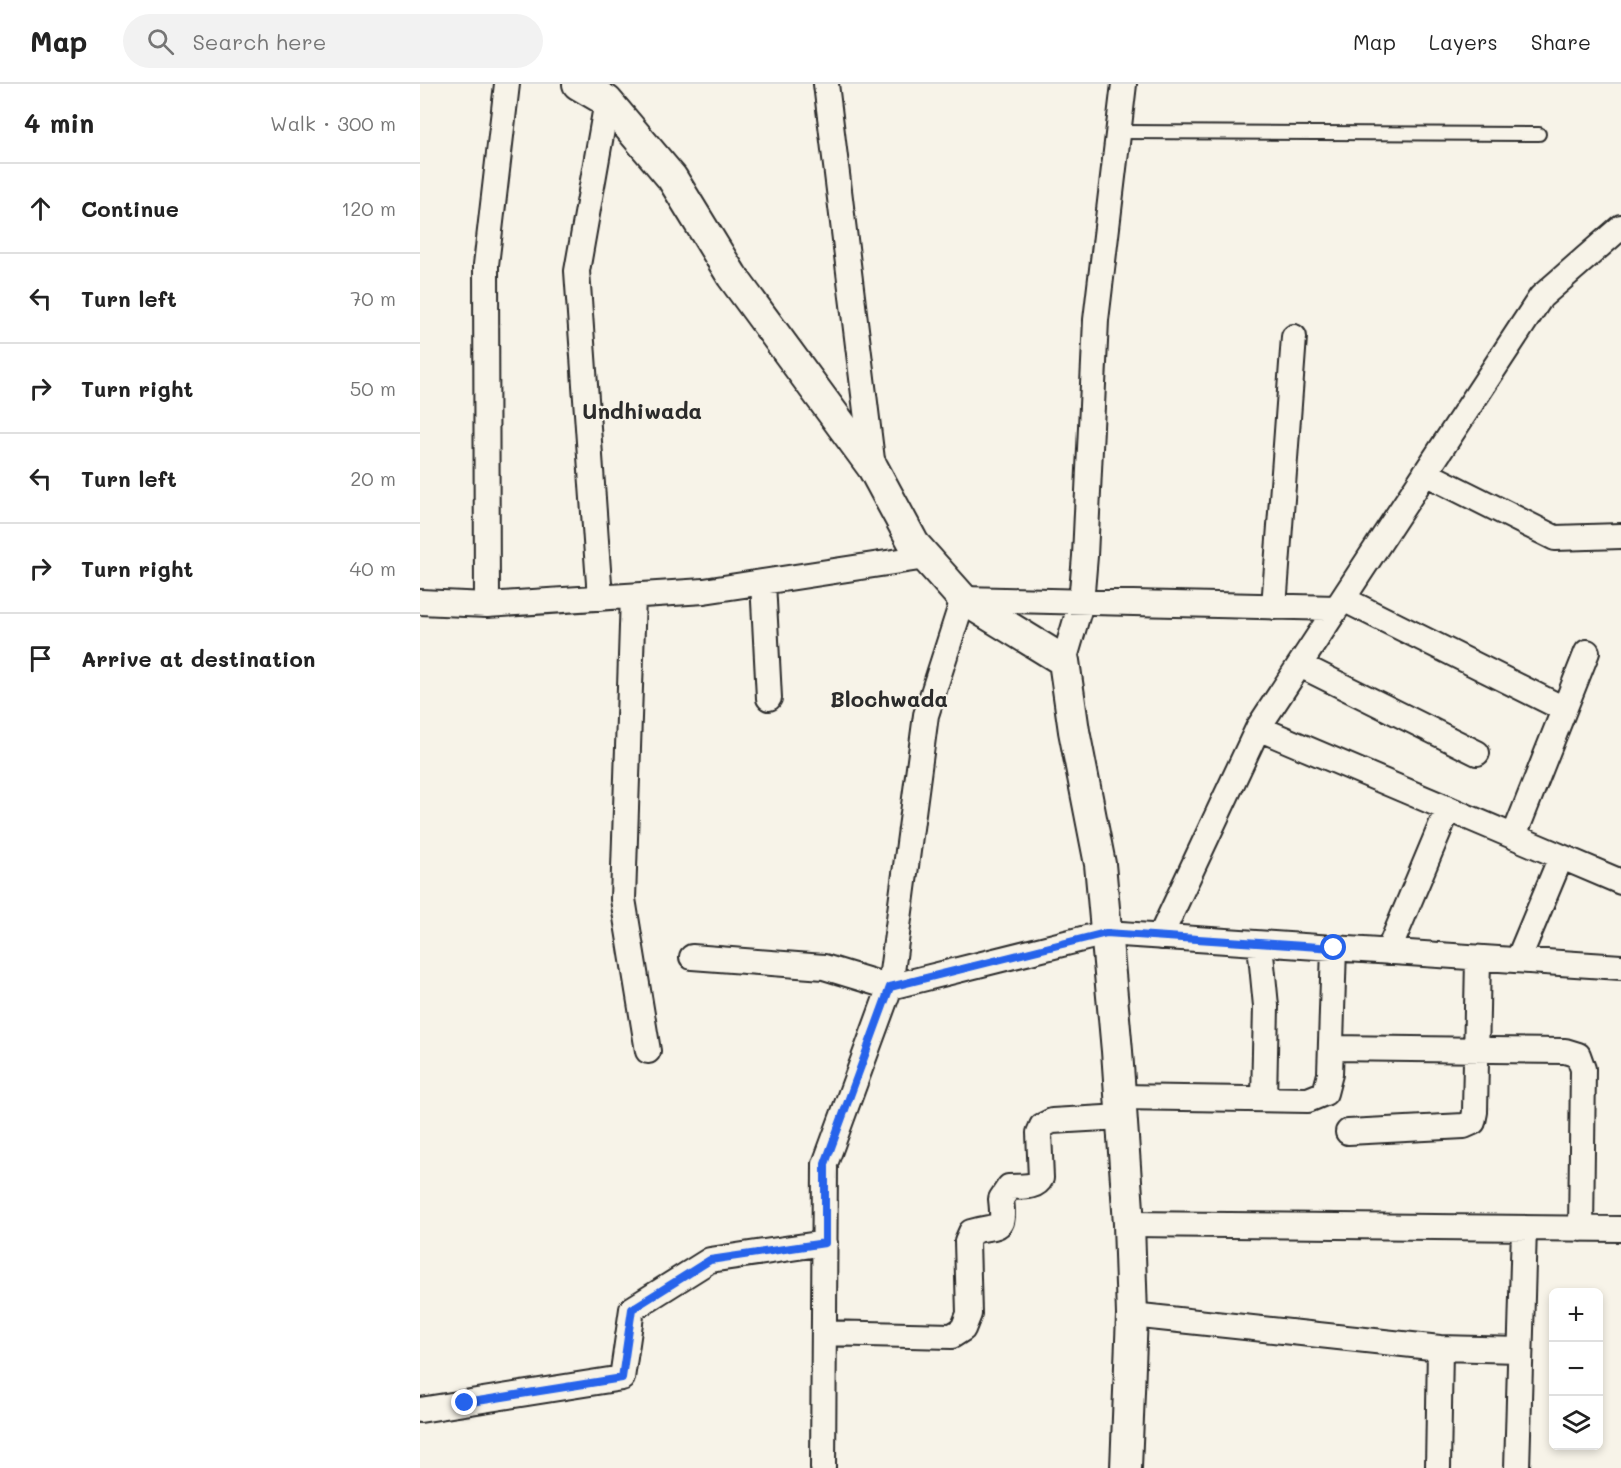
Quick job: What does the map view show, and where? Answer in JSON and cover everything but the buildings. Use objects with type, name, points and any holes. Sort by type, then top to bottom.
[{"type":"street","points":[[487,605],[486,265],[507,84]]},
{"type":"street","points":[[578,84],[607,101],[672,177],[732,276],[873,468],[914,544],[963,600],[1064,661]]},
{"type":"street","points":[[826,84],[873,468]]},
{"type":"street","points":[[1124,84],[1096,320],[1081,603],[1064,661],[1074,731],[1100,864],[1121,1107],[1129,1224],[1132,1315],[1126,1468]]},
{"type":"street","points":[[600,598],[577,271],[607,101]]},
{"type":"street","points":[[1160,937],[1258,728],[1540,297],[1621,227]]},
{"type":"street","points":[[1274,607],[1294,337]]},
{"type":"street","points":[[1425,473],[1555,538],[1621,536]]},
{"type":"street","points":[[420,602],[487,605],[704,591],[926,557]]},
{"type":"street","points":[[762,582],[769,698]]},
{"type":"street","points":[[633,596],[623,898],[648,1052]]},
{"type":"street","points":[[963,600],[1274,607],[1340,603],[1564,709]]},
{"type":"street","points":[[824,1468],[825,1164],[890,987],[926,715],[963,600]]},
{"type":"street","points":[[1514,836],[1587,652]]},
{"type":"street","points":[[1300,665],[1477,753]]},
{"type":"street","points":[[1258,728],[1621,882]]},
{"type":"street","points":[[1388,952],[1448,808]]},
{"type":"street","points":[[1518,960],[1561,856]]},
{"type":"street","points":[[692,957],[824,967],[890,987],[1106,933],[1621,967]]},
{"type":"street","points":[[1260,944],[1266,1006],[1264,1099]]},
{"type":"street","points":[[824,1333],[952,1336],[963,1329],[969,1314],[967,1241],[971,1232],[995,1228],[1001,1223],[1003,1217],[1001,1199],[1010,1187],[1033,1186],[1039,1183],[1041,1178],[1040,1133],[1042,1126],[1052,1121],[1121,1107],[1264,1099],[1308,1100],[1325,1093],[1330,1074],[1334,948]]},
{"type":"street","points":[[1348,1132],[1464,1126],[1473,1122],[1478,958]]},
{"type":"street","points":[[1331,1048],[1565,1051],[1578,1055],[1583,1070],[1581,1229]]},
{"type":"street","points":[[1129,1224],[1621,1229]]},
{"type":"street","points":[[1516,1468],[1524,1228]]},
{"type":"street","points":[[420,1410],[622,1378],[632,1309],[710,1260],[825,1243]]},
{"type":"street","points":[[1132,1315],[1440,1348],[1520,1350]]},
{"type":"street","points":[[1438,1468],[1440,1348]]},
{"type":"lane","points":[[1119,132],[1539,134]]},
{"type":"district","name":"Undhiwada","points":[[642,410]]},
{"type":"district","name":"Blochwada","points":[[889,698]]},
{"type":"route","points":[[465,1403],[622,1378],[632,1309],[710,1260],[825,1243],[825,1164],[890,987],[1106,933],[1334,948]]}]
